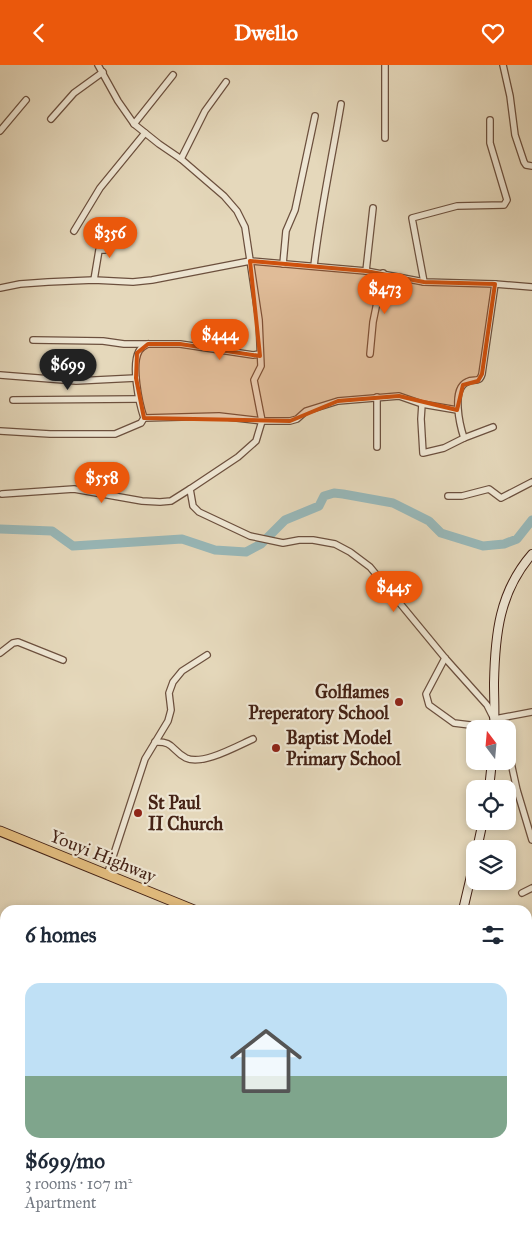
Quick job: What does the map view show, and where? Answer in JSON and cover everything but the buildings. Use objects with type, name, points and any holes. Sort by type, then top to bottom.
[{"type":"main road","name":"Youyi Highway","points":[[0,831],[182,905]]},
{"type":"street","points":[[2,494],[74,489],[142,501],[171,501],[238,457],[256,441],[262,421],[254,380],[261,366],[259,320],[245,227],[237,211],[224,195],[181,159],[134,124],[118,101],[98,65]]},
{"type":"street","points":[[385,65],[385,138]]},
{"type":"street","points":[[503,65],[510,96],[515,135],[524,162],[526,165],[532,166]]},
{"type":"street","points":[[51,119],[74,93],[102,72]]},
{"type":"street","points":[[134,124],[173,75]]},
{"type":"street","points":[[181,159],[205,111],[226,82]]},
{"type":"street","points":[[1,129],[26,100]]},
{"type":"street","points":[[314,266],[318,231],[330,174],[341,104]]},
{"type":"street","points":[[284,264],[286,231],[295,210],[315,116]]},
{"type":"street","points":[[424,282],[412,217],[457,206],[504,205],[507,201],[490,143],[490,119]]},
{"type":"street","points":[[74,231],[100,188],[145,133]]},
{"type":"street","points":[[366,271],[373,208]]},
{"type":"street","points":[[94,281],[99,250],[105,251],[116,234]]},
{"type":"street","points":[[0,288],[20,284],[152,280],[250,261],[383,273],[424,282],[532,287]]},
{"type":"street","points":[[370,354],[373,322],[383,273]]},
{"type":"street","points":[[464,438],[457,410],[463,385],[466,382],[478,381],[481,378],[495,284]]},
{"type":"street","points":[[33,340],[84,340],[124,344],[180,344],[254,355],[260,354]]},
{"type":"street","points":[[144,418],[138,399],[136,378],[137,353],[148,344]]},
{"type":"street","points":[[0,375],[76,381],[136,378]]},
{"type":"street","points":[[0,431],[114,434],[140,423],[144,418],[219,416],[262,421],[290,421],[297,419],[306,411],[338,401],[399,395],[422,404],[457,410]]},
{"type":"street","points":[[377,397],[377,447]]},
{"type":"street","points":[[13,400],[138,399]]},
{"type":"street","points":[[422,404],[423,453],[440,449],[493,427]]},
{"type":"street","points":[[448,496],[462,496],[489,489],[501,498],[532,482]]},
{"type":"street","points":[[190,489],[193,506],[199,512],[250,536],[275,543],[299,539],[335,545],[350,552],[370,567],[445,658],[487,705],[493,720]]},
{"type":"street","points":[[495,720],[494,683],[500,612],[523,564],[532,554]]},
{"type":"street","points":[[0,653],[13,643],[18,642],[63,660]]},
{"type":"street","points":[[108,875],[145,759],[168,721],[171,710],[169,693],[177,675],[207,655]]},
{"type":"street","points":[[445,658],[426,695],[429,705],[454,723],[466,724]]},
{"type":"street","points":[[511,720],[532,712]]},
{"type":"street","points":[[155,743],[168,743],[183,756],[192,760],[199,760],[253,739]]},
{"type":"street","points":[[513,770],[532,840]]},
{"type":"street","points":[[522,893],[532,888]]},
{"type":"street","points":[[464,905],[468,890]]},
{"type":"highlighted area","points":[[250,261],[366,271],[424,282],[495,284],[482,374],[478,381],[463,385],[457,410],[399,396],[338,401],[290,421],[144,418],[136,378],[137,353],[148,344],[180,344],[260,356]]},
{"type":"waterway","points":[[0,529],[52,531],[73,546],[182,539],[215,550],[246,552],[261,544],[285,520],[319,506],[324,496],[334,493],[393,503],[429,521],[441,533],[483,546],[504,544],[517,539],[532,520]]},
{"type":"place","name":"Golflames Preperatory School","points":[[399,702]]},
{"type":"place","name":"Baptist Model Primary School","points":[[276,748]]},
{"type":"place","name":"St Paul II Church","points":[[138,813]]}]
